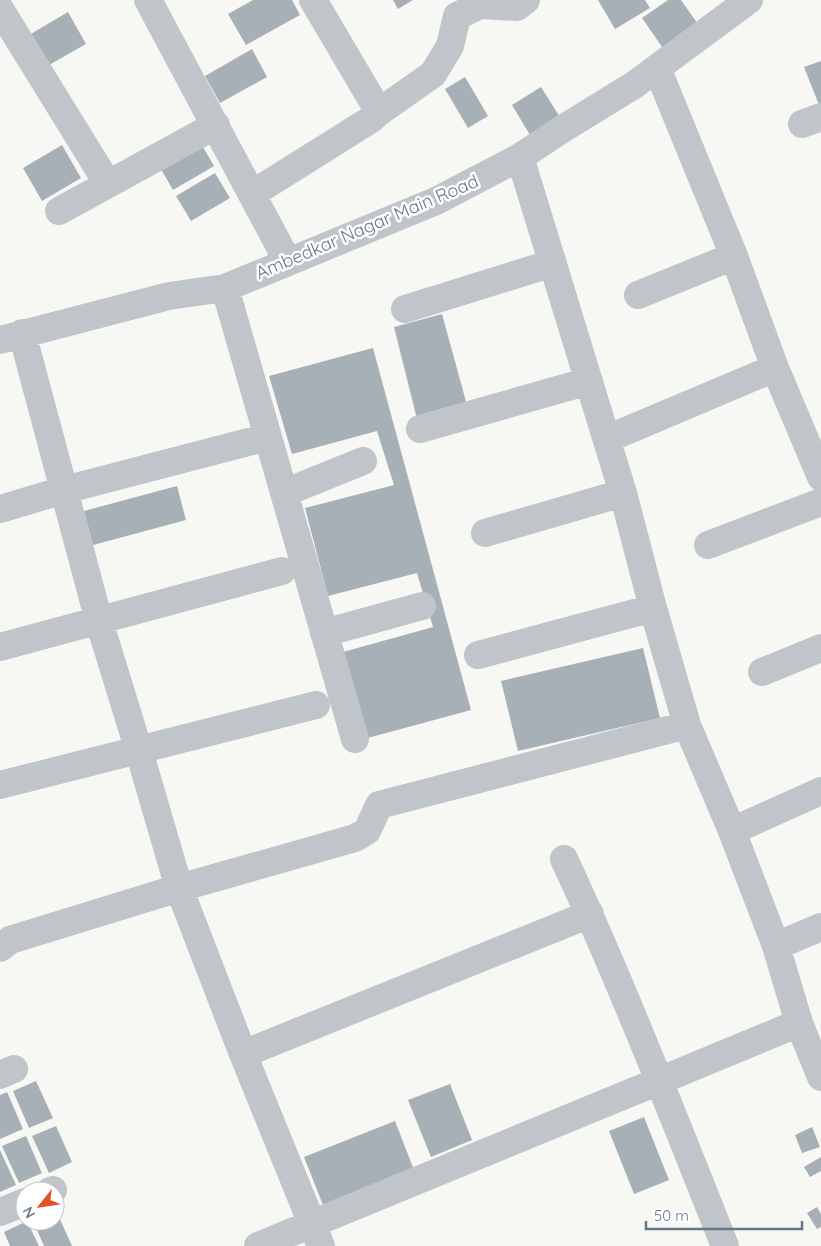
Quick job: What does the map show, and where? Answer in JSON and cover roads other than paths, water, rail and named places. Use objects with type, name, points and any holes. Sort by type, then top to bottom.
[{"type":"street","points":[[148,0],[288,262]]},
{"type":"street","points":[[314,0],[379,112]]},
{"type":"street","points":[[252,194],[370,120],[434,74],[450,46],[458,16],[480,5],[517,6],[526,0]]},
{"type":"street","name":"Ambedkar Nagar Main Road","points":[[11,337],[169,296],[225,288],[436,201],[520,157],[634,85],[749,0]]},
{"type":"street","points":[[0,8],[108,184]]},
{"type":"street","points":[[657,68],[734,256],[775,368],[821,477]]},
{"type":"street","points":[[59,211],[216,125]]},
{"type":"street","points":[[520,157],[623,492],[653,608],[687,725],[732,831],[776,946],[799,1023],[821,1077]]},
{"type":"street","points":[[638,295],[734,256]]},
{"type":"street","points":[[405,309],[553,263]]},
{"type":"street","points":[[225,288],[355,739]]},
{"type":"street","points":[[11,337],[64,490],[99,621],[179,888],[243,1054],[317,1235]]},
{"type":"street","points":[[607,438],[775,368]]},
{"type":"street","points":[[420,429],[589,381]]},
{"type":"street","points":[[0,510],[64,490],[256,440]]},
{"type":"street","points":[[284,493],[364,461]]},
{"type":"street","points":[[484,533],[623,492]]},
{"type":"street","points":[[708,546],[821,502]]},
{"type":"street","points":[[0,647],[282,571]]},
{"type":"street","points":[[324,633],[422,606]]},
{"type":"street","points":[[478,654],[653,608]]},
{"type":"street","points":[[762,672],[821,648]]},
{"type":"street","points":[[0,785],[316,705]]},
{"type":"street","points":[[0,948],[10,940],[179,888],[355,838],[367,831],[379,805],[687,725]]},
{"type":"street","points":[[732,831],[821,791]]},
{"type":"street","points":[[564,859],[590,914],[660,1082],[725,1246]]},
{"type":"street","points":[[243,1054],[590,914]]},
{"type":"street","points":[[776,946],[821,927]]},
{"type":"street","points":[[258,1246],[317,1235],[660,1082],[799,1023]]},
{"type":"street","points":[[0,1212],[15,1206]]}]
